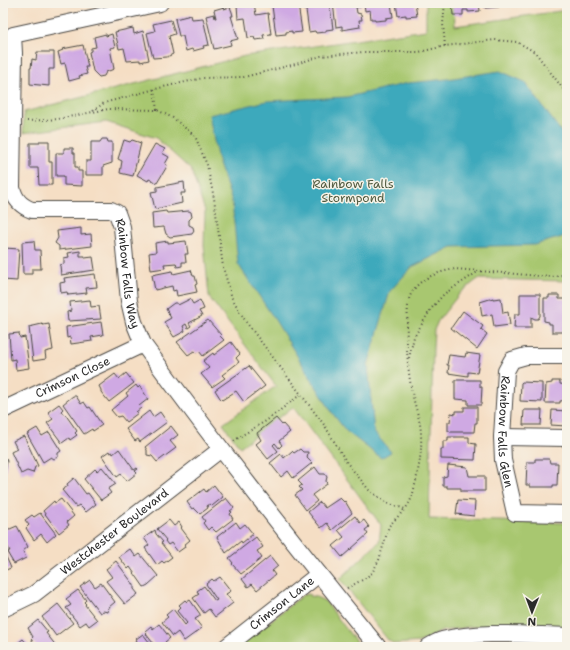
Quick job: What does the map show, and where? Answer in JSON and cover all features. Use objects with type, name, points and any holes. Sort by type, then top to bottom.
[{"type":"street","name":"Rainbow Falls Way","points":[[160,3],[13,35],[12,181],[14,194],[18,202],[24,207],[32,210],[111,210],[117,212],[122,227],[130,301],[134,322],[143,344],[228,445],[319,574],[378,647]]},
{"type":"street","name":"Crimson Close","points":[[3,410],[143,344]]},
{"type":"street","name":"Rainbow Falls Glen","points":[[567,356],[526,356],[512,360],[506,371],[504,385],[502,437],[503,460],[515,513],[567,514]]},
{"type":"street","points":[[502,437],[567,438]]},
{"type":"street","name":"Westchester Boulevard","points":[[3,609],[34,594],[228,445]]},
{"type":"street","name":"Crimson Lane","points":[[226,647],[319,574]]},
{"type":"street","points":[[428,647],[440,640],[493,641],[567,636]]},
{"type":"path","points":[[445,3],[443,24],[445,46]]},
{"type":"path","points":[[92,111],[104,103],[154,89],[203,78],[244,77],[321,56],[364,52],[419,52],[445,46],[495,40],[517,42],[535,52],[567,94]]},
{"type":"path","points":[[154,89],[157,110]]},
{"type":"path","points":[[23,122],[58,119],[108,108],[157,110],[173,118],[195,136],[207,165],[214,198],[223,267],[232,298],[246,322],[325,426],[347,462],[369,490],[387,503],[405,509]]},
{"type":"path","points":[[347,588],[372,573],[379,560],[389,526],[412,501],[421,457],[421,443],[420,420],[413,396],[407,331],[410,297],[418,285],[430,276],[455,269],[552,277],[567,274]]},
{"type":"path","points":[[409,360],[414,337],[432,308],[444,294],[480,270]]},
{"type":"path","points":[[228,445],[266,421],[300,395]]},
{"type":"green space","name":"Rainbow Falls Stormpond","points":[[426,3],[454,3],[455,26],[567,10],[567,281],[478,279],[460,293],[438,321],[434,330],[433,348],[429,519],[567,523],[567,627],[469,627],[442,631],[420,642],[394,644],[388,640],[340,579],[379,542],[381,525],[293,407],[240,447],[223,424],[276,386],[209,297],[204,245],[205,211],[191,170],[156,138],[106,122],[23,133],[24,112],[245,56],[426,30]]},
{"type":"green space","points":[[309,594],[310,596],[325,601],[360,647],[238,647],[303,595]]},
{"type":"water","points":[[500,71],[525,82],[567,138],[567,233],[562,237],[534,245],[452,247],[412,267],[390,291],[368,365],[374,432],[391,452],[381,458],[346,431],[333,414],[275,320],[238,264],[232,201],[218,161],[209,115],[267,101],[347,97],[408,83]]},
{"type":"building","points":[[243,3],[254,3],[256,15],[268,13],[271,34],[263,35],[264,39],[255,40],[254,37],[248,38],[245,18],[238,19],[237,5]]},
{"type":"building","points":[[283,3],[319,3],[319,5],[330,6],[333,29],[326,30],[326,32],[309,32],[306,10],[303,10],[302,4],[298,4],[302,32],[292,33],[292,31],[286,32],[286,34],[276,35],[272,6],[283,5]]},
{"type":"building","points":[[333,3],[360,3],[361,7],[356,7],[357,13],[361,14],[362,20],[359,20],[360,27],[342,30],[342,26],[336,27]]},
{"type":"building","points":[[364,3],[391,3],[393,17],[386,18],[386,20],[375,21],[375,19],[371,19],[370,10],[365,11]]},
{"type":"building","points":[[396,3],[415,3],[417,16],[398,16]]},
{"type":"building","points":[[452,3],[479,3],[480,11],[468,12],[468,10],[463,10],[463,15],[453,15]]},
{"type":"building","points":[[484,3],[505,3],[505,5],[485,8]]},
{"type":"building","points":[[224,7],[224,9],[230,7],[233,16],[231,16],[238,39],[230,41],[231,45],[214,49],[206,16],[214,14],[216,18],[214,10]]},
{"type":"building","points":[[191,15],[192,19],[203,18],[209,45],[193,51],[192,49],[186,51],[183,36],[179,36],[175,19]]},
{"type":"building","points":[[171,20],[175,34],[169,36],[173,54],[167,57],[153,58],[147,33],[155,31],[153,24]]},
{"type":"building","points":[[133,28],[134,34],[143,31],[149,60],[140,62],[140,60],[127,61],[124,48],[119,49],[115,32]]},
{"type":"building","points":[[106,34],[106,36],[112,34],[115,47],[110,48],[114,69],[106,72],[104,76],[99,77],[93,71],[89,52],[91,51],[91,48],[96,47],[94,37]]},
{"type":"building","points":[[83,45],[88,67],[85,67],[87,74],[69,81],[65,63],[61,64],[58,52],[63,50],[62,49]]},
{"type":"building","points":[[37,52],[54,52],[54,69],[49,69],[49,86],[30,84],[30,68],[32,59],[36,60]]},
{"type":"building","points":[[102,139],[107,139],[108,142],[112,142],[112,163],[103,166],[103,175],[86,175],[86,161],[91,161],[91,142],[100,142]]},
{"type":"building","points":[[124,140],[130,142],[132,140],[141,143],[133,176],[120,173],[122,161],[118,159]]},
{"type":"building","points":[[39,141],[49,141],[49,162],[52,162],[52,185],[39,185],[38,168],[30,168],[30,143],[39,143]]},
{"type":"building","points":[[155,144],[165,149],[162,153],[169,157],[165,164],[167,165],[166,168],[157,183],[149,179],[148,181],[137,175]]},
{"type":"building","points":[[64,148],[73,148],[73,153],[75,153],[75,167],[78,167],[78,171],[82,171],[82,186],[64,185],[64,176],[56,176],[56,153],[64,153]]},
{"type":"building","points":[[184,182],[185,193],[181,193],[182,203],[155,209],[151,192],[157,191],[157,187]]},
{"type":"building","points":[[166,211],[167,213],[191,212],[192,217],[189,220],[189,225],[193,227],[194,231],[192,234],[170,237],[166,234],[164,227],[153,228],[152,213]]},
{"type":"building","points":[[81,228],[81,235],[91,234],[92,246],[59,250],[59,246],[55,243],[58,238],[57,231]]},
{"type":"building","points":[[34,241],[35,250],[40,250],[41,269],[32,269],[32,274],[23,274],[22,242]]},
{"type":"building","points":[[168,241],[168,243],[186,241],[188,254],[185,254],[186,262],[182,262],[182,266],[177,267],[176,263],[164,264],[165,268],[151,270],[149,253],[156,252],[155,243]]},
{"type":"building","points":[[5,248],[19,249],[17,281],[3,280],[3,258]]},
{"type":"building","points":[[80,251],[80,256],[85,256],[85,258],[93,257],[95,270],[61,275],[60,265],[64,264],[64,258],[69,257],[68,253]]},
{"type":"building","points":[[191,270],[193,276],[195,276],[197,292],[177,296],[176,290],[173,291],[172,286],[155,290],[152,275],[172,271],[173,274]]},
{"type":"building","points":[[95,274],[97,287],[86,288],[87,293],[68,295],[67,292],[61,293],[60,283],[65,282],[64,278]]},
{"type":"building","points":[[520,294],[540,294],[540,316],[538,319],[531,317],[531,328],[514,328],[515,314],[520,314]]},
{"type":"building","points":[[549,295],[559,295],[559,299],[566,299],[567,332],[552,332],[552,324],[544,321],[544,298],[549,298]]},
{"type":"building","points":[[493,298],[501,298],[503,313],[508,312],[510,325],[494,327],[492,314],[482,316],[480,302]]},
{"type":"building","points":[[190,299],[193,304],[200,300],[204,309],[199,311],[202,316],[189,323],[191,326],[188,328],[186,324],[183,326],[185,331],[174,337],[164,322],[171,318],[166,309],[174,303],[177,303],[178,305]]},
{"type":"building","points":[[90,300],[91,307],[99,306],[101,319],[68,321],[67,312],[71,311],[70,302]]},
{"type":"building","points":[[463,311],[483,326],[481,329],[487,334],[477,349],[451,328]]},
{"type":"building","points":[[208,320],[224,340],[203,356],[199,351],[197,353],[194,351],[188,355],[177,342]]},
{"type":"building","points":[[101,322],[103,335],[91,337],[92,341],[71,344],[70,337],[67,338],[66,327]]},
{"type":"building","points":[[49,324],[53,350],[45,352],[46,359],[33,361],[29,327]]},
{"type":"building","points":[[19,333],[20,338],[25,337],[29,368],[16,370],[15,359],[11,360],[9,334]]},
{"type":"building","points":[[231,342],[240,354],[236,358],[239,362],[222,375],[225,378],[212,387],[201,374],[209,368],[203,361],[213,353],[214,355]]},
{"type":"building","points":[[466,353],[480,355],[477,373],[468,372],[468,376],[448,373],[449,365],[447,365],[449,355],[465,357]]},
{"type":"building","points":[[249,366],[265,386],[244,402],[236,391],[222,400],[215,390]]},
{"type":"building","points":[[126,373],[134,383],[109,402],[101,392],[99,386],[115,374],[119,379]]},
{"type":"building","points":[[455,380],[480,380],[480,387],[482,387],[481,405],[468,405],[468,400],[455,399]]},
{"type":"building","points":[[552,381],[560,381],[560,384],[567,385],[567,400],[560,401],[560,403],[545,403],[546,384],[552,383]]},
{"type":"building","points":[[522,382],[542,383],[542,402],[520,401]]},
{"type":"building","points":[[136,385],[138,388],[140,386],[148,399],[139,406],[141,408],[136,412],[138,413],[126,422],[121,416],[117,417],[111,410],[128,396],[126,393]]},
{"type":"building","points":[[73,396],[76,396],[81,404],[84,402],[88,408],[90,407],[102,425],[93,431],[92,429],[84,434],[63,404]]},
{"type":"building","points":[[59,404],[63,409],[61,411],[64,415],[65,414],[77,431],[75,433],[77,435],[62,443],[47,423],[53,419],[48,412]]},
{"type":"building","points":[[464,407],[477,407],[477,423],[475,423],[474,432],[448,431],[448,422],[450,422],[451,413],[456,414],[456,411],[464,411]]},
{"type":"building","points":[[524,410],[542,410],[541,425],[523,425]]},
{"type":"building","points":[[552,410],[567,411],[566,426],[551,425]]},
{"type":"building","points":[[149,411],[153,417],[160,412],[167,422],[140,442],[138,439],[135,441],[126,429]]},
{"type":"building","points":[[276,418],[290,432],[279,441],[282,445],[279,448],[275,443],[273,445],[278,451],[268,459],[256,444],[261,440],[257,433]]},
{"type":"building","points":[[171,426],[178,435],[170,441],[176,448],[157,462],[152,456],[147,455],[147,450],[145,447]]},
{"type":"building","points":[[37,428],[42,436],[49,432],[61,451],[58,453],[58,457],[54,459],[51,457],[43,462],[27,434]]},
{"type":"building","points":[[24,436],[38,466],[35,467],[33,473],[27,471],[21,474],[11,452],[17,449],[13,441]]},
{"type":"building","points":[[448,437],[469,437],[469,443],[476,444],[475,460],[441,459],[443,441],[448,441]]},
{"type":"building","points":[[119,449],[134,470],[137,468],[138,469],[135,471],[137,473],[127,481],[121,474],[117,477],[102,456],[109,451],[113,454]]},
{"type":"building","points":[[300,449],[303,452],[308,452],[307,458],[312,463],[293,478],[288,471],[281,477],[270,463],[281,454],[284,458],[292,451],[294,453]]},
{"type":"building","points":[[3,458],[7,461],[4,480]]},
{"type":"building","points":[[535,459],[549,459],[550,463],[558,463],[557,485],[553,485],[553,487],[530,487],[530,485],[526,485],[527,462],[535,462]]},
{"type":"building","points":[[565,464],[567,464],[567,488],[565,488]]},
{"type":"building","points":[[448,465],[467,467],[469,476],[485,476],[485,491],[461,491],[461,488],[447,488],[447,486],[443,486],[443,477],[447,476]]},
{"type":"building","points":[[102,467],[116,484],[108,489],[111,493],[101,500],[84,479],[95,469],[97,471]]},
{"type":"building","points":[[315,467],[320,474],[325,474],[327,477],[327,484],[312,495],[317,501],[306,510],[295,495],[302,490],[299,487],[302,485],[298,481]]},
{"type":"building","points":[[74,478],[96,504],[86,512],[79,505],[76,507],[62,490],[68,486],[67,484]]},
{"type":"building","points":[[214,485],[223,497],[212,506],[210,504],[207,506],[208,508],[200,514],[194,508],[192,509],[187,502],[204,489],[206,492]]},
{"type":"building","points":[[226,498],[234,508],[230,511],[232,512],[230,514],[233,519],[216,532],[211,527],[208,530],[203,523],[205,521],[202,517]]},
{"type":"building","points":[[340,498],[344,502],[345,501],[352,513],[332,530],[327,523],[321,528],[308,512],[320,502],[325,508]]},
{"type":"building","points":[[61,499],[74,516],[67,522],[69,525],[59,533],[43,511],[54,501],[55,503]]},
{"type":"building","points":[[458,500],[475,501],[474,516],[456,514]]},
{"type":"building","points":[[40,513],[56,534],[47,542],[41,534],[34,540],[26,528],[29,525],[25,520],[32,515],[34,517]]},
{"type":"building","points":[[355,516],[360,523],[364,520],[369,527],[365,530],[368,534],[342,557],[333,546],[344,537],[338,530]]},
{"type":"building","points":[[169,520],[174,526],[179,522],[182,527],[181,528],[190,540],[184,545],[185,547],[178,552],[171,543],[168,545],[157,529]]},
{"type":"building","points":[[236,522],[240,528],[245,524],[253,534],[226,553],[217,537]]},
{"type":"building","points":[[17,526],[28,547],[23,551],[26,558],[14,564],[8,554],[8,551],[10,551],[3,539],[3,533],[5,528],[10,529]]},
{"type":"building","points":[[155,530],[156,534],[163,542],[161,543],[172,557],[164,563],[162,561],[157,565],[145,548],[149,545],[144,538]]},
{"type":"building","points":[[256,537],[263,547],[257,551],[262,558],[241,574],[229,558]]},
{"type":"building","points":[[130,549],[136,557],[140,554],[158,576],[144,587],[130,567],[128,569],[119,557]]},
{"type":"building","points":[[3,550],[11,568],[3,571]]},
{"type":"building","points":[[270,556],[278,566],[272,571],[275,575],[257,590],[252,584],[248,587],[242,579]]},
{"type":"building","points":[[116,561],[134,585],[134,589],[138,594],[125,604],[106,581],[112,577],[106,569]]},
{"type":"building","points":[[220,577],[231,591],[226,594],[233,603],[215,617],[209,609],[204,613],[193,598],[199,594],[197,591],[204,586],[215,601],[217,600],[206,584],[212,579],[214,581]]},
{"type":"building","points":[[90,580],[95,587],[101,583],[115,602],[109,607],[108,612],[103,611],[100,613],[80,587]]},
{"type":"building","points":[[78,590],[86,600],[84,602],[86,604],[85,605],[97,620],[89,626],[86,622],[80,626],[66,608],[71,605],[66,599]]},
{"type":"building","points":[[185,600],[187,602],[190,600],[200,614],[200,616],[195,619],[202,628],[184,641],[178,632],[173,636],[162,622],[168,617],[166,615],[173,609],[185,625],[187,623],[177,611],[181,607],[179,605]]},
{"type":"building","points":[[58,604],[73,623],[56,636],[42,617]]},
{"type":"building","points":[[38,620],[48,632],[46,633],[57,647],[37,647],[31,639],[33,637],[28,628]]},
{"type":"building","points":[[159,624],[170,638],[165,642],[168,647],[156,647],[146,634],[147,633],[145,631],[151,626],[153,629]]},
{"type":"building","points":[[143,634],[153,647],[132,647],[131,646],[137,641],[136,639]]},
{"type":"building","points":[[23,639],[30,647],[14,647],[14,646]]}]
